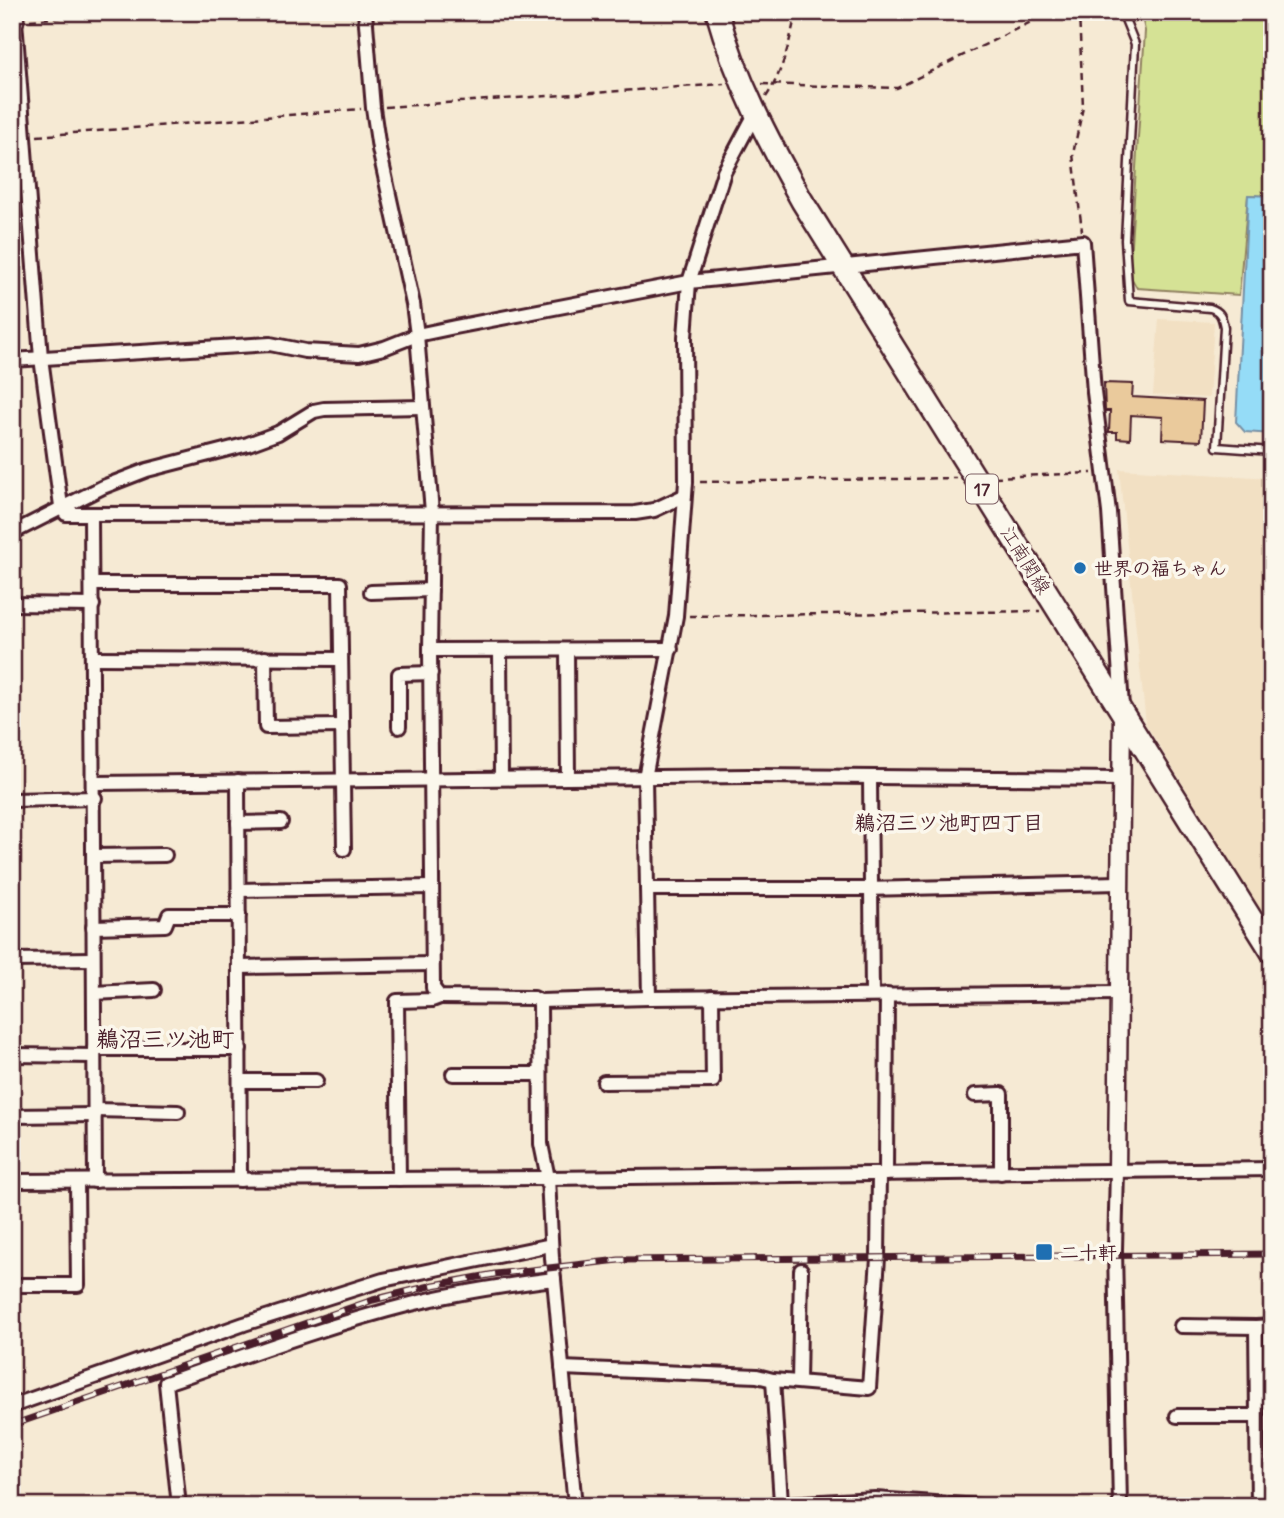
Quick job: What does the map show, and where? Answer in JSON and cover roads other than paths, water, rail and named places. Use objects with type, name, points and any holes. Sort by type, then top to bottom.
[{"type":"main road","name":"江南関線","points":[[717,12],[741,83],[802,201],[1272,952]]},
{"type":"street","points":[[365,12],[373,108],[387,192],[413,304],[432,512],[432,964],[433,988],[440,997]]},
{"type":"street","points":[[15,17],[22,137],[41,358],[61,506],[66,514],[635,513],[654,510],[684,496]]},
{"type":"street","points":[[649,998],[645,778],[676,616],[686,482],[685,337],[689,282],[724,172],[755,114]]},
{"type":"street","points":[[12,360],[270,344],[305,351],[359,354],[417,335],[689,282],[1083,242],[1094,392],[1105,471],[1122,711],[1115,1255],[1120,1506]]},
{"type":"street","points":[[12,533],[61,506],[147,470],[248,444],[278,433],[314,411],[422,407]]},
{"type":"street","points":[[91,515],[96,1181]]},
{"type":"street","points":[[92,584],[341,584],[344,849]]},
{"type":"street","points":[[371,592],[431,590]]},
{"type":"street","points":[[12,604],[93,605]]},
{"type":"street","points":[[430,650],[671,649]]},
{"type":"street","points":[[500,650],[501,778]]},
{"type":"street","points":[[568,650],[568,778]]},
{"type":"street","points":[[93,658],[341,659]]},
{"type":"street","points":[[265,659],[266,727],[342,726]]},
{"type":"street","points":[[399,727],[399,674],[430,673]]},
{"type":"street","points":[[95,783],[501,778],[1121,779]]},
{"type":"street","points":[[870,778],[872,995]]},
{"type":"street","points":[[238,781],[240,1180]]},
{"type":"street","points":[[13,800],[95,798]]},
{"type":"street","points":[[238,822],[281,822]]},
{"type":"street","points":[[94,856],[165,855]]},
{"type":"street","points":[[647,889],[871,889],[1119,883]]},
{"type":"street","points":[[239,890],[432,887]]},
{"type":"street","points":[[93,927],[165,925],[169,915],[239,915]]},
{"type":"street","points":[[12,960],[93,958]]},
{"type":"street","points":[[239,967],[432,964]]},
{"type":"street","points":[[93,993],[155,990]]},
{"type":"street","points":[[398,1179],[397,1001],[432,1000],[440,997],[534,998],[540,1002],[712,997],[1119,993]]},
{"type":"street","points":[[562,1368],[757,1376],[774,1380],[869,1388],[882,1174],[887,995]]},
{"type":"street","points":[[604,1082],[713,1081],[712,997]]},
{"type":"street","points":[[540,1002],[541,1144],[548,1178],[551,1245],[573,1506]]},
{"type":"street","points":[[12,1055],[240,1049]]},
{"type":"street","points":[[453,1074],[540,1074]]},
{"type":"street","points":[[240,1081],[316,1081]]},
{"type":"street","points":[[975,1095],[1001,1094],[1000,1172]]},
{"type":"street","points":[[12,1116],[178,1112]]},
{"type":"street","points":[[12,1181],[548,1178],[1272,1169]]},
{"type":"street","points":[[12,1285],[78,1285],[77,1181]]},
{"type":"street","points":[[12,1406],[244,1324],[360,1287],[432,1269],[551,1245]]},
{"type":"street","points":[[799,1382],[801,1270]]},
{"type":"street","points":[[179,1506],[166,1382],[327,1328],[410,1304],[476,1289],[554,1279]]},
{"type":"street","points":[[1181,1326],[1272,1326]]},
{"type":"street","points":[[1256,1327],[1258,1506]]},
{"type":"street","points":[[774,1380],[781,1503]]},
{"type":"street","points":[[1177,1416],[1256,1416]]},
{"type":"street","points":[[748,1506],[875,1499],[979,1506]]},
{"type":"lane","points":[[1122,12],[1135,44],[1125,240],[1129,301],[1217,310],[1224,327],[1217,447],[1272,451]]},
{"type":"water","points":[[1248,195],[1272,196],[1272,434],[1245,432],[1236,422]]},
{"type":"railway","points":[[12,1425],[373,1300],[495,1274],[619,1260],[1272,1254]]},
{"type":"place","name":"世界の福ちゃん","points":[[1080,568]]},
{"type":"place","name":"二十軒","points":[[1044,1252]]},
{"type":"district","name":"鵜沼三ツ池町四丁目","points":[[949,822]]},
{"type":"district","name":"鵜沼三ツ池町","points":[[165,1038]]}]
